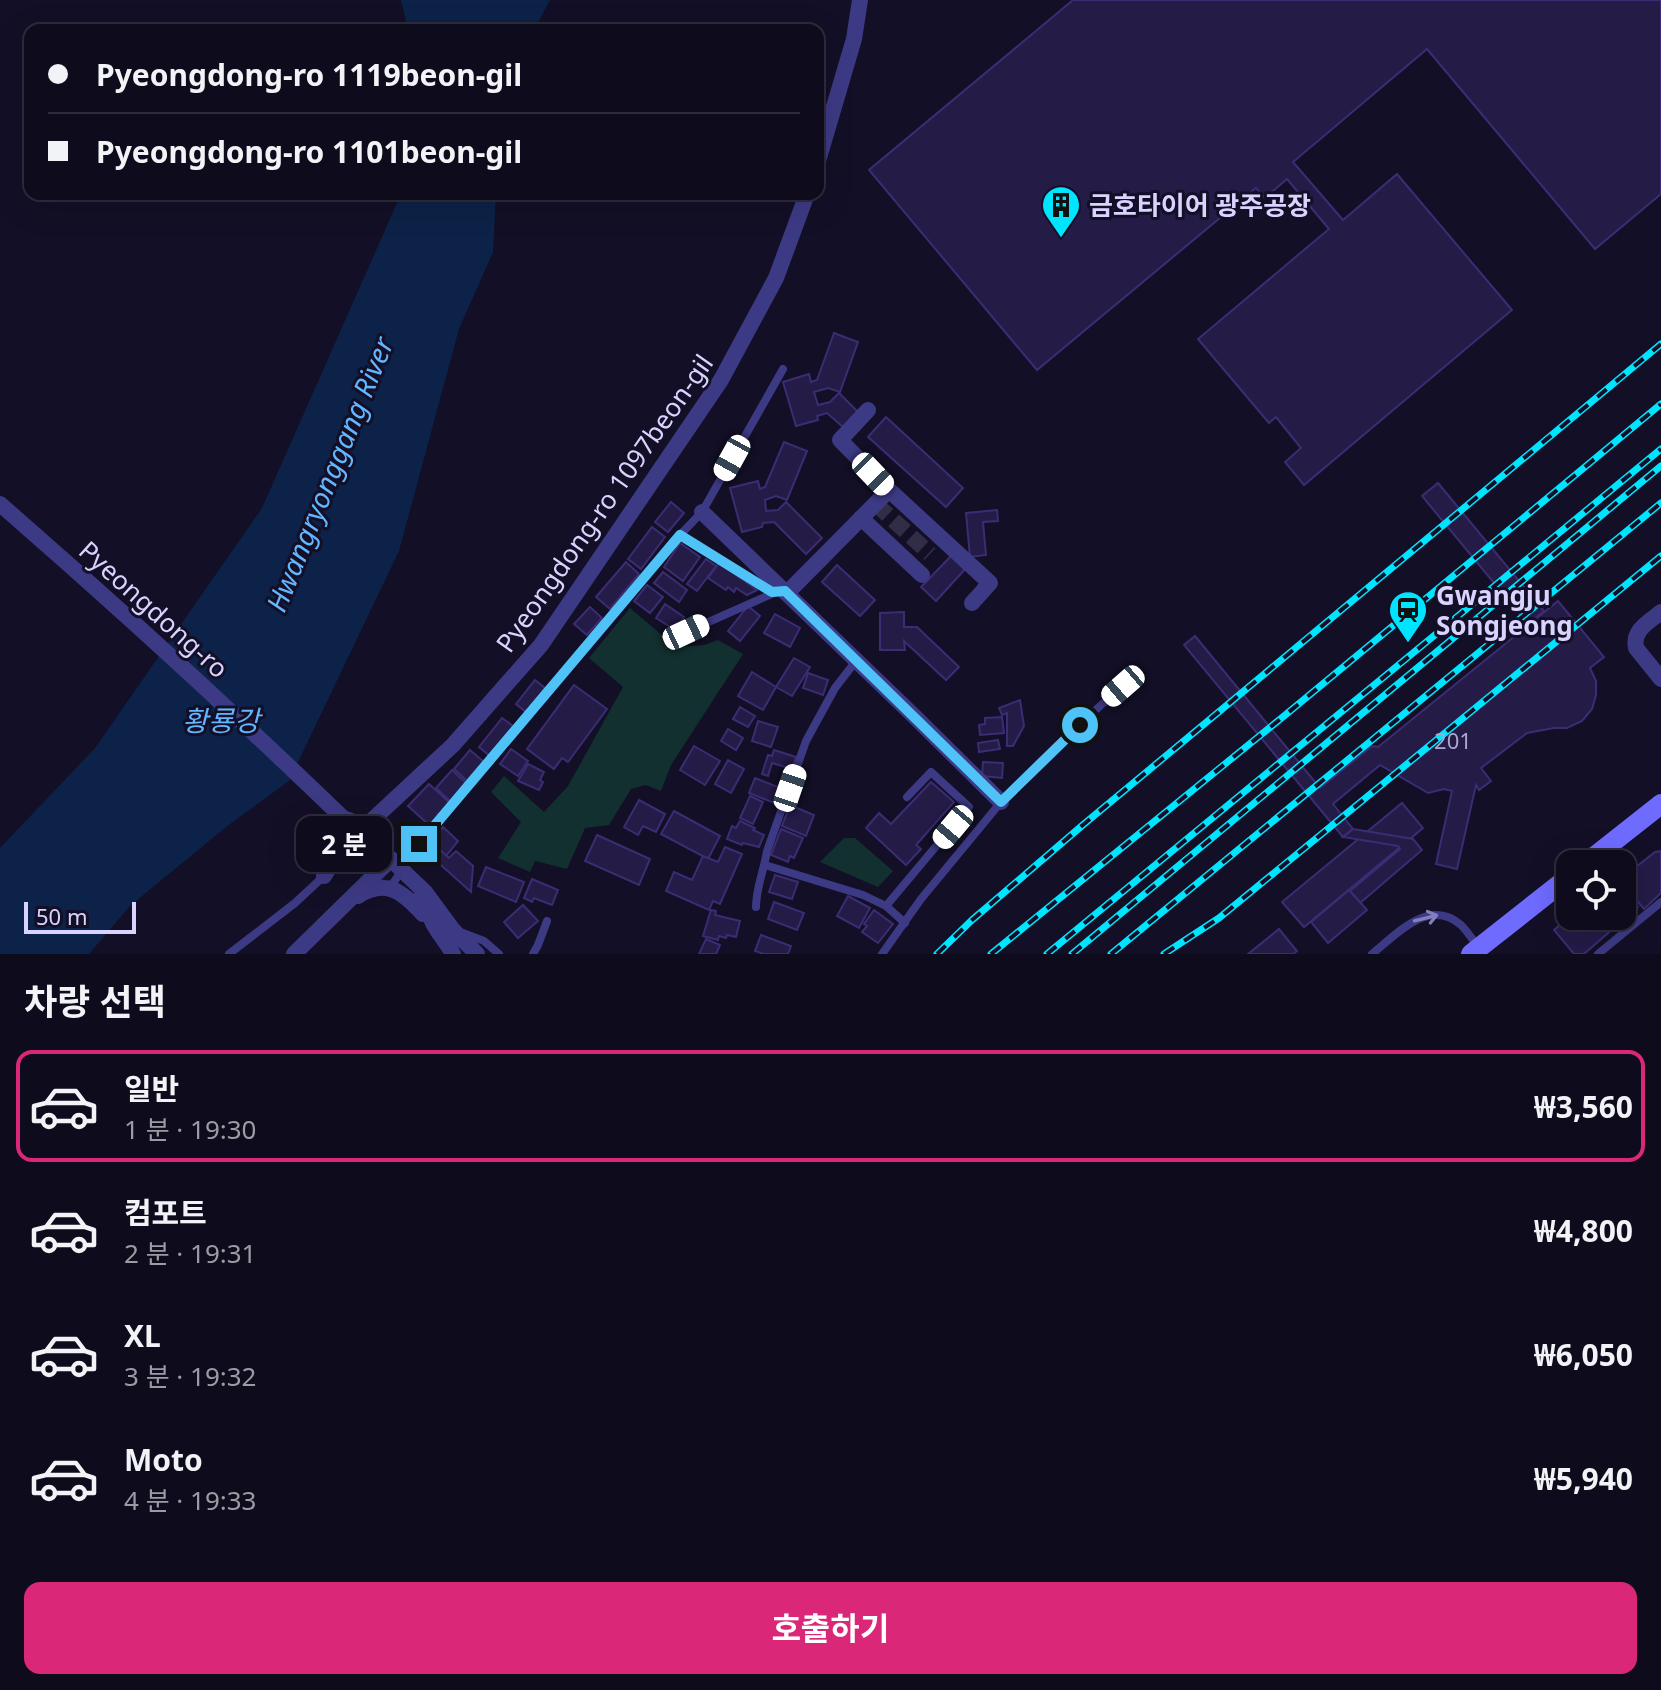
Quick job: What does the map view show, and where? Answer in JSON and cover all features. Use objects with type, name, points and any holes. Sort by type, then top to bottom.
[{"type":"main road","points":[[1603,850],[1661,804]]},
{"type":"main road","points":[[1475,951],[1556,887]]},
{"type":"street","points":[[824,141],[854,39],[860,0]]},
{"type":"street","name":"Pyeongdong-ro 1097beon-gil","points":[[324,876],[340,850],[453,745],[541,645],[721,380],[776,278],[805,200]]},
{"type":"street","points":[[868,410],[840,440],[990,583],[972,603]]},
{"type":"street","points":[[781,592],[889,490]]},
{"type":"street","name":"Pyeongdong-ro","points":[[0,504],[219,699],[345,819],[351,821],[394,871]]},
{"type":"street","points":[[702,512],[781,592],[1001,802]]},
{"type":"street","points":[[861,518],[922,575]]},
{"type":"street","points":[[1661,612],[1637,633],[1634,643],[1661,679]]},
{"type":"street","points":[[294,954],[372,879],[394,871]]},
{"type":"street","points":[[350,902],[394,871]]},
{"type":"street","points":[[394,871],[429,908],[429,920],[450,944],[477,954]]},
{"type":"street","points":[[394,871],[425,892],[450,944]]},
{"type":"lane","points":[[394,871],[702,512],[783,369]]},
{"type":"lane","points":[[680,535],[781,592]]},
{"type":"lane","points":[[686,632],[781,592]]},
{"type":"lane","points":[[756,907],[756,892],[767,851],[806,741],[835,688],[856,661]]},
{"type":"lane","points":[[882,954],[921,899],[1001,802],[1136,675]]},
{"type":"lane","points":[[907,797],[931,772],[985,821]]},
{"type":"lane","points":[[886,906],[969,807]]},
{"type":"lane","points":[[765,865],[839,886],[886,906],[905,923]]},
{"type":"lane","points":[[229,954],[295,903],[324,876]]},
{"type":"lane","points":[[1598,954],[1661,902]]},
{"type":"lane","points":[[1372,954],[1416,919],[1430,915],[1444,915],[1461,925],[1475,951]]},
{"type":"lane","points":[[533,954],[547,921]]},
{"type":"lane","points":[[450,944],[484,941],[499,954]]},
{"type":"green space","points":[[630,608],[676,647],[704,645],[718,640],[743,654],[671,765],[661,791],[646,785],[631,789],[609,825],[585,828],[567,869],[535,861],[530,872],[498,858],[521,822],[491,792],[504,776],[544,812],[568,786],[623,687],[589,658]]},
{"type":"green space","points":[[844,838],[855,838],[893,871],[878,887],[820,862]]},
{"type":"water","points":[[401,0],[550,0],[537,24],[407,24]]},
{"type":"water","name":"황룡강","points":[[398,200],[496,200],[493,252],[459,329],[399,551],[289,781],[226,827],[130,906],[89,954],[0,954],[0,848],[95,748],[262,508]]},
{"type":"building","name":"금호타이어 광주공장","points":[[1073,0],[1661,0],[1661,194],[1595,249],[1427,49],[1293,162],[1343,220],[1397,174],[1512,310],[1304,485],[1285,462],[1301,448],[1276,417],[1269,423],[1198,339],[1329,229],[1287,179],[1265,198],[1256,188],[1037,370],[869,170]]},
{"type":"building","points":[[834,333],[858,342],[840,392],[828,388],[814,392],[818,405],[830,402],[839,393],[859,413],[844,428],[827,413],[817,416],[818,420],[796,426],[783,382],[809,374],[811,382],[817,380]]},
{"type":"building","points":[[886,417],[963,488],[946,507],[868,437]]},
{"type":"building","points":[[784,442],[807,451],[787,500],[776,496],[765,500],[766,511],[778,510],[786,502],[822,538],[806,554],[774,522],[742,532],[730,488],[758,481],[760,489],[765,487]]},
{"type":"building","points":[[1438,483],[1544,611],[1528,624],[1422,496]]},
{"type":"building","points":[[671,502],[684,513],[668,532],[655,522]]},
{"type":"building","points":[[997,510],[998,521],[983,522],[986,555],[970,557],[966,513]]},
{"type":"building","points":[[652,527],[665,537],[641,569],[628,559]]},
{"type":"building","points":[[680,543],[700,557],[683,581],[664,567]]},
{"type":"building","points":[[953,554],[967,567],[936,601],[921,587]]},
{"type":"building","points":[[706,559],[716,566],[697,591],[687,584]]},
{"type":"building","points":[[626,562],[639,574],[610,609],[596,597]]},
{"type":"building","points":[[719,563],[757,590],[747,595],[736,588],[734,592],[708,578]]},
{"type":"building","points":[[837,565],[875,600],[860,616],[822,582]]},
{"type":"building","points":[[663,572],[687,590],[679,602],[654,583]]},
{"type":"building","points":[[647,585],[663,597],[650,613],[634,601]]},
{"type":"building","points":[[1558,601],[1604,657],[1590,668],[1596,681],[1592,709],[1582,721],[1567,728],[1527,733],[1481,768],[1491,781],[1479,790],[1476,785],[1457,869],[1436,864],[1452,791],[1444,789],[1428,793],[1380,765],[1333,804],[1353,829],[1343,837],[1184,645],[1195,636],[1320,788],[1372,746],[1378,747]]},
{"type":"building","points":[[665,604],[684,617],[675,630],[656,618]]},
{"type":"building","points":[[748,606],[760,616],[740,641],[728,631]]},
{"type":"building","points":[[590,607],[602,618],[587,635],[574,624]]},
{"type":"building","points":[[904,612],[904,627],[917,627],[959,667],[946,680],[904,641],[905,650],[880,650],[880,613]]},
{"type":"building","points":[[775,614],[800,628],[790,647],[764,633]]},
{"type":"building","points":[[794,658],[810,667],[792,696],[776,687]]},
{"type":"building","points":[[752,672],[776,687],[763,710],[738,696]]},
{"type":"building","points":[[808,673],[828,680],[823,695],[803,688]]},
{"type":"building","points":[[535,680],[545,688],[526,712],[516,704]]},
{"type":"building","points":[[574,685],[607,709],[568,762],[562,758],[554,769],[527,749]]},
{"type":"building","points":[[1020,700],[1024,726],[1013,746],[1007,746],[1007,713],[1002,715],[999,708]]},
{"type":"building","points":[[740,707],[755,716],[748,727],[733,719]]},
{"type":"building","points":[[1002,717],[1004,733],[980,735],[979,725],[985,724],[985,718]]},
{"type":"building","points":[[502,718],[513,726],[490,756],[479,747]]},
{"type":"building","points":[[758,721],[778,727],[771,747],[752,741]]},
{"type":"building","points":[[728,729],[743,738],[736,750],[721,741]]},
{"type":"building","points":[[998,740],[1000,749],[979,752],[978,743]]},
{"type":"building","points":[[694,746],[720,761],[705,785],[680,770]]},
{"type":"building","points":[[511,749],[528,761],[518,776],[500,764]]},
{"type":"building","points":[[470,750],[484,762],[467,781],[454,769]]},
{"type":"building","points":[[774,750],[796,757],[792,769],[772,763],[768,776],[762,774],[768,755],[772,756]]},
{"type":"building","points":[[728,760],[744,769],[731,793],[715,784]]},
{"type":"building","points":[[983,762],[1003,763],[1002,778],[982,776]]},
{"type":"building","points":[[528,764],[544,772],[539,790],[518,781]]},
{"type":"building","points":[[452,770],[467,784],[451,802],[436,788]]},
{"type":"building","points":[[755,778],[783,789],[777,804],[749,793]]},
{"type":"building","points":[[931,782],[954,802],[916,845],[921,849],[906,865],[866,828],[879,813],[891,824]]},
{"type":"building","points":[[429,784],[450,803],[429,825],[408,806]]},
{"type":"building","points":[[750,796],[763,802],[753,824],[740,818]]},
{"type":"building","points":[[639,800],[665,814],[656,832],[643,826],[638,835],[624,827]]},
{"type":"building","points":[[1402,803],[1423,828],[1304,927],[1282,902]]},
{"type":"building","points":[[790,805],[814,815],[806,836],[782,826]]},
{"type":"building","points":[[674,811],[720,836],[708,859],[661,834]]},
{"type":"building","points":[[740,821],[764,835],[759,847],[727,839],[732,826],[736,828]]},
{"type":"building","points":[[443,827],[458,841],[446,856],[431,842]]},
{"type":"building","points":[[781,829],[803,838],[794,858],[790,856],[788,862],[771,855]]},
{"type":"building","points":[[1353,829],[1413,839],[1422,850],[1360,903],[1350,891],[1400,849],[1398,846],[1343,837]]},
{"type":"building","points":[[597,835],[650,859],[639,885],[585,861]]},
{"type":"building","points":[[431,842],[449,858],[456,851],[473,866],[471,892],[424,850]]},
{"type":"building","points":[[725,847],[742,854],[720,904],[713,901],[709,910],[666,891],[674,872],[692,880],[703,856],[718,862]]},
{"type":"building","points":[[1661,851],[1661,893],[1644,909],[1636,900],[1636,867]]},
{"type":"building","points":[[486,867],[524,882],[516,902],[478,886]]},
{"type":"building","points":[[775,875],[798,882],[792,899],[769,892]]},
{"type":"building","points":[[532,879],[558,890],[552,905],[534,898],[532,902],[524,898]]},
{"type":"building","points":[[1349,890],[1367,910],[1328,943],[1311,922]]},
{"type":"building","points":[[848,896],[870,908],[859,928],[837,916]]},
{"type":"building","points":[[774,902],[804,913],[797,930],[768,919]]},
{"type":"building","points":[[523,905],[538,921],[518,938],[504,922]]},
{"type":"building","points":[[711,910],[716,911],[715,915],[740,921],[736,937],[719,936],[718,940],[703,936]]},
{"type":"building","points":[[874,910],[893,924],[878,943],[862,932]]},
{"type":"building","points":[[1279,929],[1297,951],[1293,954],[1248,954]]},
{"type":"building","points":[[1554,930],[1612,930],[1584,954],[1574,954]]},
{"type":"building","points":[[761,935],[791,946],[788,954],[755,951]]},
{"type":"building","points":[[706,939],[720,945],[716,954],[699,954]]},
{"type":"tunnel","points":[[876,504],[930,554]]},
{"type":"railway","points":[[937,954],[1084,824],[1661,344]]},
{"type":"railway","points":[[991,954],[1661,404]]},
{"type":"railway","points":[[1047,954],[1661,449]]},
{"type":"railway","points":[[1072,954],[1661,466]]},
{"type":"railway","points":[[1111,954],[1661,503]]},
{"type":"railway","points":[[1164,954],[1219,918],[1661,556]]},
{"type":"place","name":"금호타이어 광주공장","points":[[1061,239]]},
{"type":"place","name":"Gwangju Songjeong","points":[[1408,644]]},
{"type":"route","points":[[419,844],[680,535],[772,592],[785,591],[1001,802],[1080,725]]},
{"type":"water label","name":"Hwangryonggang River","points":[[329,474]]}]
